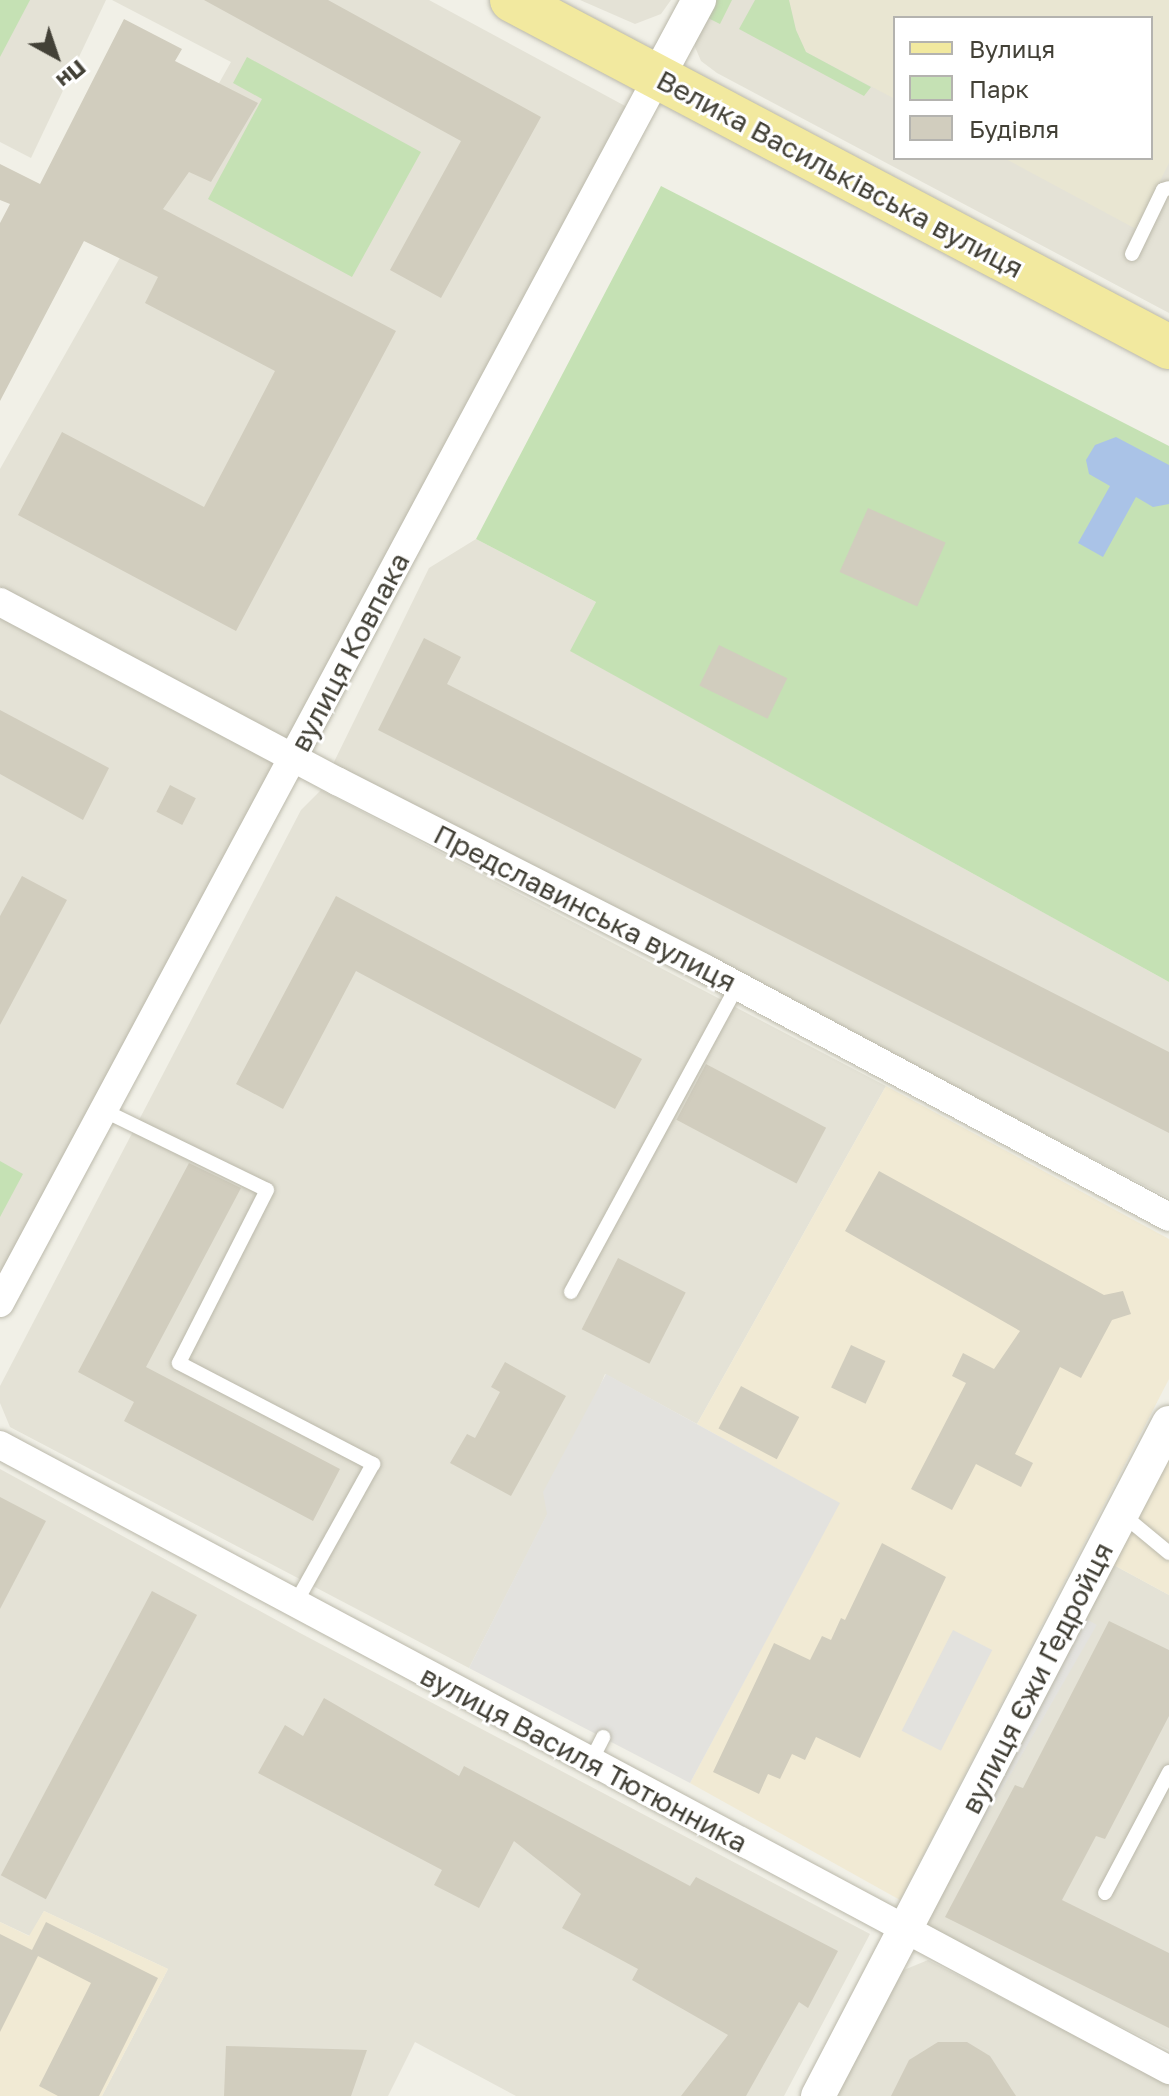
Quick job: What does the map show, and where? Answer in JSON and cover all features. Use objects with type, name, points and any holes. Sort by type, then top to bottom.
[{"type":"main road","name":"Велика Васильківська вулиця","points":[[512,0],[1169,347]]},
{"type":"street","name":"вулиця Ковпака","points":[[0,1303],[699,0]]},
{"type":"street","name":"Предславинська вулиця","points":[[0,602],[293,758],[737,986],[1169,1217]]},
{"type":"street","name":"вулиця Єжи Ґедройця","points":[[818,2096],[1169,1423]]},
{"type":"street","name":"вулиця Василя Тютюнника","points":[[0,1445],[295,1604],[597,1749],[905,1932],[1169,2070]]},
{"type":"lane","points":[[1132,254],[1163,190],[1169,188]]},
{"type":"lane","points":[[571,1292],[737,986]]},
{"type":"lane","points":[[103,1110],[267,1190],[179,1363],[373,1464],[295,1604]]},
{"type":"lane","points":[[1122,1514],[1169,1553]]},
{"type":"lane","points":[[1105,1893],[1169,1772]]},
{"type":"shaded area","points":[[0,0],[106,0],[31,158],[0,142]]},
{"type":"shaded area","points":[[112,0],[429,0],[627,107],[0,1280],[0,469],[231,62]]},
{"type":"shaded area","points":[[580,0],[671,0],[661,14],[635,24]]},
{"type":"shaded area","points":[[707,0],[1169,0],[1169,313],[717,73],[701,61],[695,47],[695,32]]},
{"type":"shaded area","points":[[789,0],[1169,0],[1169,163],[1136,229],[1008,160],[1153,160],[1153,16],[893,16],[893,98],[806,52],[796,30]]},
{"type":"shaded area","points":[[476,539],[596,602],[571,651],[1169,982],[1169,1198],[333,764],[429,568]]},
{"type":"shaded area","points":[[321,790],[886,1086],[697,1424],[605,1374],[548,1513],[469,1668],[10,1427],[0,1403],[0,1386],[301,810]]},
{"type":"shaded area","points":[[886,1086],[1169,1239],[1169,1379],[900,1900],[690,1783],[839,1503],[697,1424]]},
{"type":"shaded area","points":[[606,1374],[840,1503],[690,1783],[469,1668],[547,1514],[543,1492]]},
{"type":"shaded area","points":[[1169,1451],[1169,1595],[1110,1563]]},
{"type":"shaded area","points":[[0,1469],[300,1633],[870,1934],[784,2096],[516,2096],[415,2042],[388,2096],[102,2096],[168,1969],[44,1911],[30,1936],[0,1922]]},
{"type":"shaded area","points":[[1110,1563],[1169,1595],[1169,2050],[933,1934],[926,1920]]},
{"type":"shaded area","points":[[1076,1613],[1097,1625],[928,1918],[907,1906]]},
{"type":"shaded area","points":[[953,1630],[992,1650],[941,1751],[902,1731]]},
{"type":"shaded area","points":[[44,1911],[168,1969],[102,2096],[0,2096],[0,1922],[29,1936]]},
{"type":"shaded area","points":[[928,1960],[1169,2083],[1169,2096],[833,2096],[899,1972]]},
{"type":"green space","points":[[0,0],[30,0],[0,57]]},
{"type":"green space","points":[[715,0],[732,0],[720,24],[706,17]]},
{"type":"green space","points":[[755,0],[789,0],[796,30],[806,52],[871,87],[864,96],[739,29]]},
{"type":"green space","points":[[247,57],[421,152],[352,277],[208,199],[262,99],[233,83]]},
{"type":"green space","points":[[661,186],[1169,446],[1169,982],[570,651],[596,602],[476,539]]},
{"type":"green space","points":[[0,1161],[23,1174],[0,1217]]},
{"type":"water","points":[[1116,437],[1169,465],[1169,504],[1153,507],[1136,497],[1103,557],[1078,543],[1110,486],[1089,474],[1086,460],[1095,445]]},
{"type":"building","points":[[204,0],[328,0],[541,117],[441,298],[390,270],[461,141]]},
{"type":"building","points":[[124,19],[182,49],[175,61],[258,103],[211,182],[189,172],[163,209],[396,331],[236,631],[18,515],[62,432],[204,507],[275,371],[145,303],[158,277],[84,241],[0,401],[0,223],[10,204],[0,200],[0,164],[40,184]]},
{"type":"building","points":[[868,508],[946,543],[917,607],[840,572]]},
{"type":"building","points":[[424,638],[461,657],[447,684],[1169,1052],[1169,1133],[378,730]]},
{"type":"building","points":[[719,645],[787,678],[768,719],[699,685]]},
{"type":"building","points":[[0,710],[109,768],[83,820],[0,774]]},
{"type":"building","points":[[170,785],[196,798],[182,825],[156,812]]},
{"type":"building","points":[[22,876],[67,900],[0,1025],[0,916]]},
{"type":"building","points":[[336,896],[642,1059],[615,1109],[356,971],[283,1109],[236,1084]]},
{"type":"building","points":[[706,1064],[826,1128],[797,1183],[676,1120]]},
{"type":"building","points":[[189,1163],[241,1188],[146,1367],[340,1469],[313,1521],[124,1421],[134,1402],[78,1372]]},
{"type":"building","points":[[879,1171],[1104,1295],[1123,1291],[1131,1314],[1112,1320],[1081,1378],[1060,1367],[1015,1454],[1033,1463],[1021,1487],[976,1464],[952,1510],[911,1489],[966,1383],[952,1376],[963,1353],[994,1369],[1020,1331],[845,1231]]},
{"type":"building","points":[[618,1258],[686,1293],[649,1364],[582,1329]]},
{"type":"building","points":[[851,1345],[885,1361],[866,1404],[831,1388]]},
{"type":"building","points":[[505,1362],[566,1396],[511,1496],[450,1463],[467,1434],[475,1438],[500,1392],[491,1387]]},
{"type":"building","points":[[741,1386],[799,1417],[777,1459],[718,1428]]},
{"type":"building","points":[[0,1497],[46,1521],[0,1609]]},
{"type":"building","points":[[882,1543],[946,1577],[860,1758],[816,1737],[805,1760],[792,1754],[780,1779],[768,1774],[759,1794],[713,1772],[774,1643],[810,1660],[822,1636],[831,1640],[841,1618],[845,1620]]},
{"type":"building","points":[[152,1591],[197,1615],[46,1899],[1,1875]]},
{"type":"building","points":[[1109,1621],[1169,1650],[1169,1716],[1105,1839],[1096,1836],[1062,1900],[1169,1953],[1169,2028],[945,1917],[1015,1785],[1023,1788]]},
{"type":"building","points":[[324,1698],[459,1776],[464,1766],[690,1886],[696,1877],[838,1951],[808,2008],[799,2002],[746,2096],[681,2096],[728,2035],[632,1980],[638,1969],[562,1928],[581,1894],[514,1841],[479,1908],[434,1885],[442,1870],[258,1773],[285,1725],[303,1736]]},
{"type":"building","points":[[46,1922],[158,1978],[99,2096],[58,2096],[39,2086],[91,1983],[38,1956],[0,2032],[0,1934],[32,1950]]},
{"type":"building","points":[[938,2042],[967,2042],[990,2056],[1016,2096],[891,2096],[909,2060]]},
{"type":"building","points":[[226,2046],[367,2050],[351,2096],[224,2096]]}]
